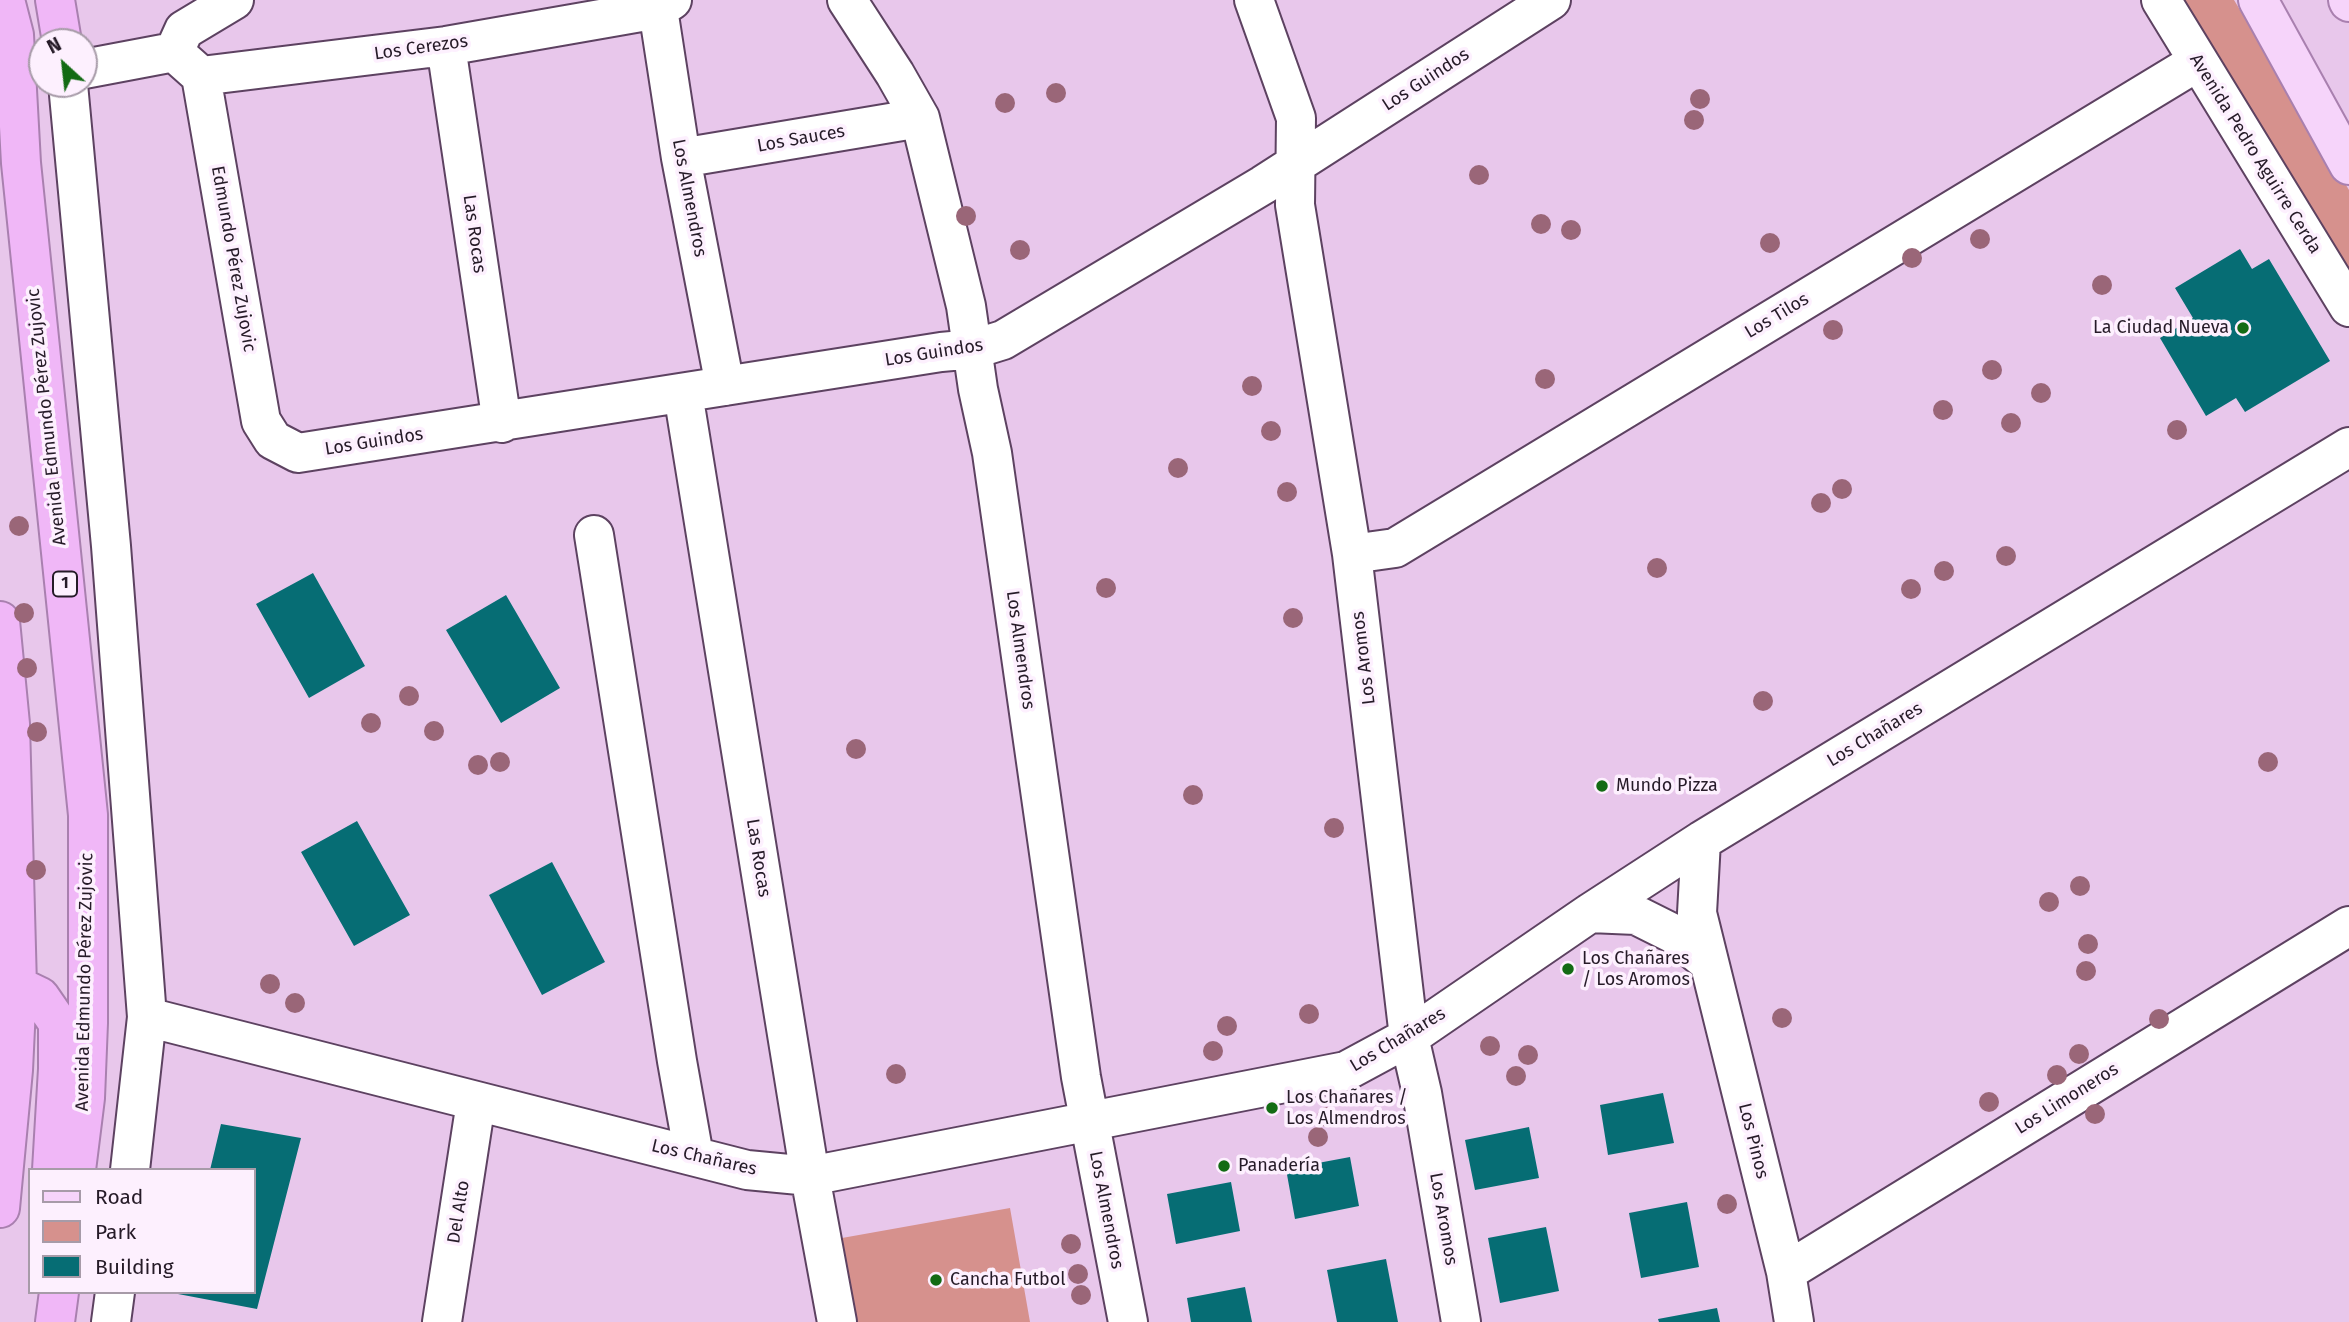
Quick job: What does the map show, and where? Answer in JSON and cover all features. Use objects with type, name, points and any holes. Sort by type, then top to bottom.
[{"type":"highway","name":"Avenida Edmundo Pérez Zujovic","points":[[5,0],[14,34],[21,163],[88,816],[88,1023],[85,1098],[76,1168]]},
{"type":"highway","points":[[55,0],[60,28]]},
{"type":"highway","points":[[0,621],[13,1070],[0,1208]]},
{"type":"highway","points":[[9,986],[40,998],[58,1023],[58,1069],[51,1168]]},
{"type":"highway","points":[[55,1322],[59,1294]]},
{"type":"main road","points":[[2258,0],[2349,165]]},
{"type":"street","points":[[188,64],[184,30],[234,0]]},
{"type":"street","name":"Los Almendros","points":[[847,0],[920,118],[966,306],[978,389],[992,453],[1089,1121],[1128,1322]]},
{"type":"street","name":"Los Aromos","points":[[1254,0],[1296,118],[1295,205],[1352,554],[1409,1037],[1422,1093],[1461,1322]]},
{"type":"street","name":"Los Guindos","points":[[273,440],[298,453],[974,349],[1003,340],[1264,185],[1550,0]]},
{"type":"street","name":"Avenida Pedro Aguirre Cerda","points":[[2161,0],[2349,307]]},
{"type":"street","name":"Los Cerezos","points":[[98,68],[446,46],[665,4]]},
{"type":"street","name":"Los Almendros","points":[[665,4],[681,158],[725,386]]},
{"type":"street","name":"Las Rocas","points":[[446,46],[502,423]]},
{"type":"street","name":"Los Tilos","points":[[1352,554],[1395,548],[2197,62]]},
{"type":"street","name":"Edmundo Pérez Zujovic","points":[[188,64],[261,421],[273,440]]},
{"type":"street","points":[[69,98],[111,546],[147,1017],[130,1168]]},
{"type":"street","name":"Los Sauces","points":[[681,158],[920,118]]},
{"type":"street","name":"Las Rocas","points":[[683,393],[810,1176],[837,1322]]},
{"type":"street","name":"Los Chañares","points":[[147,1017],[747,1170],[810,1176],[1346,1071],[1409,1037],[1701,841],[2349,447]]},
{"type":"street","points":[[594,535],[694,1156]]},
{"type":"street","name":"Los Pinos","points":[[1701,841],[1697,913],[1786,1272],[1794,1322]]},
{"type":"street","points":[[1590,913],[1636,915],[1674,934],[1707,961]]},
{"type":"street","name":"Los Limoneros","points":[[1786,1272],[2349,926]]},
{"type":"street","name":"Del Alto","points":[[442,1322],[476,1102]]},
{"type":"street","points":[[111,1322],[115,1294]]},
{"type":"green space","points":[[2182,0],[2234,0],[2349,190],[2349,282]]},
{"type":"green space","name":"Cancha Futbol","points":[[1010,1208],[1030,1322],[857,1322],[842,1238]]},
{"type":"building","name":"La Ciudad Nueva","points":[[2240,249],[2252,269],[2269,259],[2330,361],[2245,412],[2236,398],[2206,416],[2160,338],[2193,318],[2175,288]]},
{"type":"building","points":[[313,573],[365,666],[309,698],[256,604]]},
{"type":"building","points":[[506,595],[560,688],[501,723],[446,630]]},
{"type":"building","points":[[357,821],[410,915],[354,946],[301,852]]},
{"type":"building","points":[[552,862],[605,962],[542,995],[489,895]]},
{"type":"building","points":[[1663,1093],[1674,1143],[1608,1155],[1600,1105]]},
{"type":"building","points":[[221,1124],[301,1138],[257,1309],[178,1294],[256,1294],[256,1168],[210,1168]]},
{"type":"building","points":[[1529,1127],[1539,1178],[1475,1190],[1465,1140]]},
{"type":"building","points":[[1350,1157],[1359,1206],[1295,1219],[1286,1169]]},
{"type":"building","points":[[1231,1182],[1240,1231],[1176,1244],[1167,1194]]},
{"type":"building","points":[[1687,1202],[1699,1267],[1641,1278],[1629,1213]]},
{"type":"building","points":[[1546,1227],[1559,1291],[1500,1303],[1488,1238]]},
{"type":"building","points":[[1386,1259],[1398,1322],[1337,1322],[1327,1270]]},
{"type":"building","points":[[1245,1287],[1252,1322],[1191,1322],[1187,1298]]},
{"type":"building","points":[[1717,1308],[1720,1322],[1659,1322],[1658,1319]]},
{"type":"place","name":"La Ciudad Nueva","points":[[2243,328]]},
{"type":"place","name":"Mundo Pizza","points":[[1602,786]]},
{"type":"place","name":"Los Chañares / Los Aromos","points":[[1568,969]]},
{"type":"place","name":"Los Chañares / Los Almendros","points":[[1272,1108]]},
{"type":"place","name":"Panadería","points":[[1224,1166]]},
{"type":"place","name":"Cancha Futbol","points":[[936,1280]]}]
